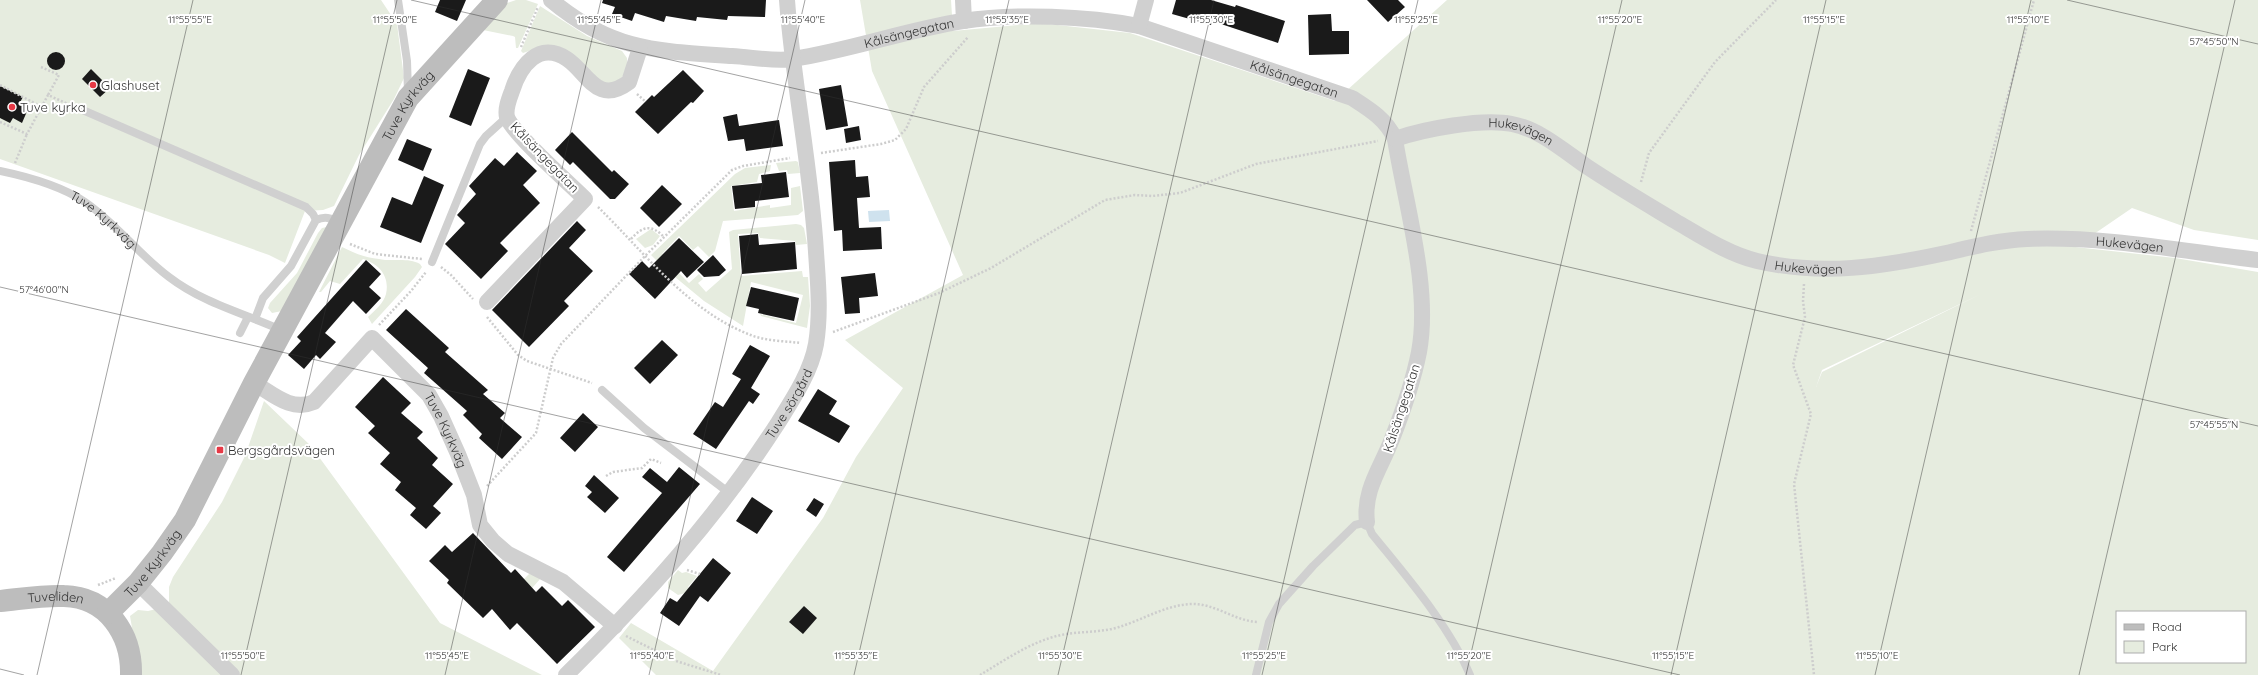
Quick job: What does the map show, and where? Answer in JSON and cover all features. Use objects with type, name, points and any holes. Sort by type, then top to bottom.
[{"type":"street","name":"Tuve Kyrkväg","points":[[108,613],[138,583],[162,553],[185,520],[282,330],[408,98],[497,0]]},
{"type":"street","name":"Kålsängegatan","points":[[550,0],[595,31],[640,48],[681,53],[791,59],[851,48],[968,21],[1024,17],[1103,19],[1139,26],[1352,98],[1379,117],[1391,129],[1395,138],[1412,224],[1421,297],[1419,350],[1412,384],[1392,440],[1366,499],[1367,522]]},
{"type":"street","points":[[787,0],[791,59]]},
{"type":"street","points":[[963,0],[968,21]]},
{"type":"street","points":[[1139,26],[1146,0]]},
{"type":"street","name":"Kålsängegatan","points":[[483,306],[585,199],[522,137],[507,116],[507,105],[521,69],[533,57],[541,54],[554,53],[567,59],[598,88],[612,91],[629,82],[640,48]]},
{"type":"street","name":"Tuve sörgård","points":[[566,675],[615,626],[674,563],[728,492],[753,462],[796,393],[810,363],[816,340],[819,294],[815,225],[807,156],[791,59]]},
{"type":"street","name":"Hukevägen","points":[[1395,138],[1416,132],[1486,123],[1510,123],[1531,129],[1636,199],[1722,247],[1755,260],[1806,269],[1845,270],[1878,266],[1966,248],[2027,239],[2115,240],[2258,260]]},
{"type":"street","name":"Tuve Kyrkväg","points":[[372,338],[429,395],[442,416],[474,496],[480,525],[492,541],[508,554],[563,582],[615,626]]},
{"type":"street","points":[[254,383],[294,406],[306,405],[314,402],[372,338]]},
{"type":"street","points":[[138,583],[232,675]]},
{"type":"street","name":"Tuveliden","points":[[0,601],[64,596],[89,601],[108,613]]},
{"type":"street","points":[[108,613],[121,627],[128,646],[130,675]]},
{"type":"lane","points":[[398,0],[406,55],[408,98]]},
{"type":"lane","points":[[78,108],[306,207],[313,214],[316,220]]},
{"type":"lane","points":[[432,262],[480,144],[486,136],[507,116]]},
{"type":"lane","name":"Tuve Kyrkväg","points":[[0,171],[65,191],[86,203],[168,277],[193,293],[225,309],[282,330]]},
{"type":"lane","points":[[240,333],[263,298],[291,266],[316,220],[323,217],[330,218],[336,229]]},
{"type":"lane","points":[[602,390],[644,428],[728,492]]},
{"type":"lane","points":[[1256,675],[1268,622],[1279,604],[1313,566],[1355,525],[1367,522]]},
{"type":"lane","name":"Kålsängegatan","points":[[1367,522],[1372,534],[1423,598],[1464,660],[1470,675]]},
{"type":"path","points":[[520,50],[541,0]]},
{"type":"path","points":[[1636,199],[1649,153],[1715,62],[1776,0]]},
{"type":"path","points":[[1966,248],[2034,0]]},
{"type":"path","points":[[474,496],[500,472],[536,433],[553,358],[561,344],[646,255],[732,170],[743,166],[880,144],[895,140],[906,129],[927,83],[968,36],[972,27],[968,21]]},
{"type":"path","points":[[10,173],[27,134],[59,75],[41,67]]},
{"type":"path","points":[[0,85],[42,107]]},
{"type":"path","points":[[48,95],[78,108]]},
{"type":"path","points":[[0,122],[27,134]]},
{"type":"path","points":[[585,199],[596,205],[692,301],[737,329],[759,338],[816,340],[824,335],[939,293],[991,268],[1105,200],[1135,195],[1152,196],[1180,193],[1256,164],[1395,138]]},
{"type":"path","points":[[631,239],[642,228],[648,227],[658,230],[664,237]]},
{"type":"path","points":[[336,229],[369,253],[409,256],[432,262],[451,275],[483,306],[518,355],[534,364],[589,381],[602,390]]},
{"type":"path","points":[[372,338],[372,332],[411,291],[432,262]]},
{"type":"path","points":[[1806,269],[1803,301],[1805,317],[1793,365],[1811,414],[1794,484],[1814,675]]},
{"type":"path","points":[[606,476],[613,472],[642,468],[651,459],[661,463]]},
{"type":"path","points":[[980,675],[1038,642],[1062,635],[1096,632],[1119,627],[1159,611],[1189,604],[1213,607],[1254,622],[1268,622]]},
{"type":"path","points":[[615,626],[629,638],[651,650],[676,661],[720,675]]},
{"type":"green space","points":[[0,0],[381,0],[397,24],[404,78],[394,99],[359,155],[334,206],[323,210],[305,211],[285,263],[269,255],[0,159]]},
{"type":"green space","points":[[516,0],[526,0],[538,4],[518,48],[516,48],[515,37],[483,30],[507,3]]},
{"type":"green space","points":[[860,0],[951,0],[953,31],[1039,23],[1130,33],[1335,101],[1447,0],[2258,0],[2258,240],[2194,230],[2132,208],[2075,247],[2175,258],[2258,272],[2258,675],[656,675],[619,638],[631,623],[713,671],[823,518],[856,457],[903,388],[845,340],[963,275],[872,71]],"holes":[[[1981,294],[1822,372],[1816,387],[1822,370]]]},
{"type":"green space","points":[[540,6],[587,36],[622,51],[627,58],[627,71],[618,82],[606,84],[547,45],[523,53],[521,51]]},
{"type":"green space","points":[[798,162],[800,173],[788,174],[787,170],[779,171],[776,163]]},
{"type":"green space","points":[[771,165],[770,171],[759,174],[757,182],[731,186],[734,211],[770,205],[770,208],[791,205],[791,188],[800,186],[803,211],[798,215],[723,221],[715,251],[709,257],[698,246],[693,250],[679,236],[662,254],[676,268],[670,274],[651,255],[735,174],[745,168]]},
{"type":"green space","points":[[796,224],[801,225],[804,228],[807,244],[796,245],[795,241],[760,238],[758,233],[738,234],[741,276],[802,271],[803,277],[808,277],[810,306],[807,328],[761,316],[760,314],[796,323],[803,295],[751,282],[743,326],[704,301],[675,277],[679,273],[689,283],[699,274],[703,279],[698,283],[706,292],[732,269],[729,232],[733,230]]},
{"type":"green space","points":[[327,227],[282,311],[272,313],[268,308],[270,303],[297,273],[318,233],[322,228]]},
{"type":"green space","points":[[651,229],[660,236],[653,245],[645,248],[636,239]]},
{"type":"green space","points":[[342,247],[369,258],[405,260],[420,264],[422,267],[415,277],[372,324],[368,317],[383,301],[387,288],[385,276],[374,264],[363,259],[340,284],[330,281],[321,292],[319,292]]},
{"type":"green space","points":[[264,401],[311,446],[440,623],[542,675],[140,675],[130,616],[138,610],[148,611],[169,606],[169,587],[173,577],[222,502],[245,456]]},
{"type":"green space","points":[[678,570],[682,573],[686,572],[697,576],[688,587],[692,591],[678,595],[668,588],[668,582]]},
{"type":"green space","points":[[530,573],[541,578],[525,596],[516,587]]},
{"type":"water","points":[[889,210],[890,221],[869,222],[868,211]]},
{"type":"building","points":[[440,0],[466,0],[457,21],[435,12]]},
{"type":"building","points":[[603,0],[766,0],[765,17],[728,16],[727,20],[697,17],[696,21],[666,16],[664,22],[635,13],[632,21],[612,14],[615,7],[602,3]]},
{"type":"building","points":[[1176,0],[1211,0],[1235,7],[1236,5],[1285,21],[1278,43],[1212,21],[1211,25],[1172,14]]},
{"type":"building","points":[[1367,0],[1398,0],[1405,7],[1388,22]]},
{"type":"building","points":[[1331,14],[1332,31],[1349,31],[1349,54],[1309,55],[1308,15]]},
{"type":"building","points":[[56,52],[62,55],[65,61],[62,67],[56,70],[50,67],[47,61],[50,55]]},
{"type":"building","name":"Glashuset","points":[[91,69],[110,88],[100,97],[82,79]]},
{"type":"building","points":[[468,69],[490,78],[471,126],[449,117]]},
{"type":"building","points":[[683,70],[704,91],[693,103],[691,102],[658,134],[635,112],[652,95],[654,97]]},
{"type":"building","points":[[841,85],[848,126],[826,130],[819,89]]},
{"type":"building","name":"Tuve kyrka","points":[[0,86],[23,97],[19,104],[28,109],[22,123],[13,118],[10,123],[0,118]]},
{"type":"building","points":[[737,114],[739,126],[779,120],[783,146],[746,151],[744,139],[728,141],[723,117]]},
{"type":"building","points":[[859,126],[861,140],[846,143],[844,129]]},
{"type":"building","points":[[572,132],[612,172],[614,170],[629,184],[615,199],[610,199],[573,162],[570,165],[555,150]]},
{"type":"building","points":[[407,139],[432,149],[423,171],[398,160]]},
{"type":"building","points":[[517,152],[537,171],[523,185],[540,203],[500,243],[508,251],[481,279],[445,244],[465,223],[457,215],[476,194],[469,186],[495,158],[504,166]]},
{"type":"building","points":[[855,160],[856,177],[868,176],[870,197],[857,198],[859,228],[881,227],[882,249],[843,251],[842,230],[834,231],[829,162]]},
{"type":"building","points":[[786,172],[789,197],[755,201],[755,207],[735,209],[732,186],[762,183],[761,175]]},
{"type":"building","points":[[424,176],[444,185],[421,243],[380,227],[392,197],[412,205]]},
{"type":"building","points":[[662,185],[682,204],[659,227],[640,208]]},
{"type":"building","points":[[577,221],[586,230],[569,248],[593,271],[564,301],[569,306],[529,347],[492,310]]},
{"type":"building","points":[[758,234],[759,245],[795,242],[797,269],[742,274],[739,236]]},
{"type":"building","points":[[679,238],[704,262],[687,278],[681,271],[655,299],[629,274],[642,261],[649,268]]},
{"type":"building","points":[[713,255],[726,270],[719,276],[704,277],[697,270]]},
{"type":"building","points":[[366,260],[381,274],[369,287],[381,298],[366,314],[353,301],[325,333],[336,342],[320,359],[316,355],[304,369],[288,355],[301,341],[297,337]]},
{"type":"building","points":[[875,273],[878,296],[859,298],[860,313],[845,314],[841,277]]},
{"type":"building","points":[[751,287],[799,298],[794,321],[758,313],[759,309],[746,306]]},
{"type":"building","points":[[406,309],[449,348],[445,352],[488,390],[483,394],[505,413],[500,418],[522,437],[502,459],[479,438],[482,434],[463,415],[467,411],[424,373],[428,368],[386,330]]},
{"type":"building","points":[[662,340],[678,355],[650,384],[634,368]]},
{"type":"building","points":[[750,345],[770,356],[751,388],[760,394],[753,404],[749,401],[716,449],[693,434],[715,402],[723,407],[741,379],[732,374]]},
{"type":"building","points":[[383,377],[411,403],[401,413],[423,432],[417,438],[438,458],[432,465],[453,484],[433,506],[441,513],[426,529],[410,515],[416,508],[395,490],[401,482],[380,464],[390,453],[368,433],[375,426],[355,407]]},
{"type":"building","points":[[818,389],[837,401],[829,414],[850,426],[839,443],[798,421]]},
{"type":"building","points":[[583,413],[598,427],[575,452],[560,438]]},
{"type":"building","points":[[679,467],[700,484],[624,572],[607,557],[662,493],[642,477],[650,468],[667,482]]},
{"type":"building","points":[[594,475],[619,498],[605,513],[587,497],[592,492],[585,486]]},
{"type":"building","points":[[752,497],[773,511],[757,534],[736,521]]},
{"type":"building","points":[[814,498],[824,504],[816,517],[806,510]]},
{"type":"building","points":[[473,533],[511,573],[515,569],[536,592],[542,586],[562,606],[568,600],[595,627],[557,664],[517,623],[510,630],[492,609],[483,618],[447,583],[449,580],[429,561],[445,545],[452,552]]},
{"type":"building","points":[[713,558],[731,573],[708,602],[700,596],[679,626],[660,613],[670,598],[677,602]]},
{"type":"building","points":[[804,606],[817,618],[803,634],[789,622]]},
{"type":"place","name":"Glashuset","points":[[93,85]]},
{"type":"place","name":"Tuve kyrka","points":[[12,107]]},
{"type":"place","name":"Bergsgårdsvägen","points":[[220,450]]}]
